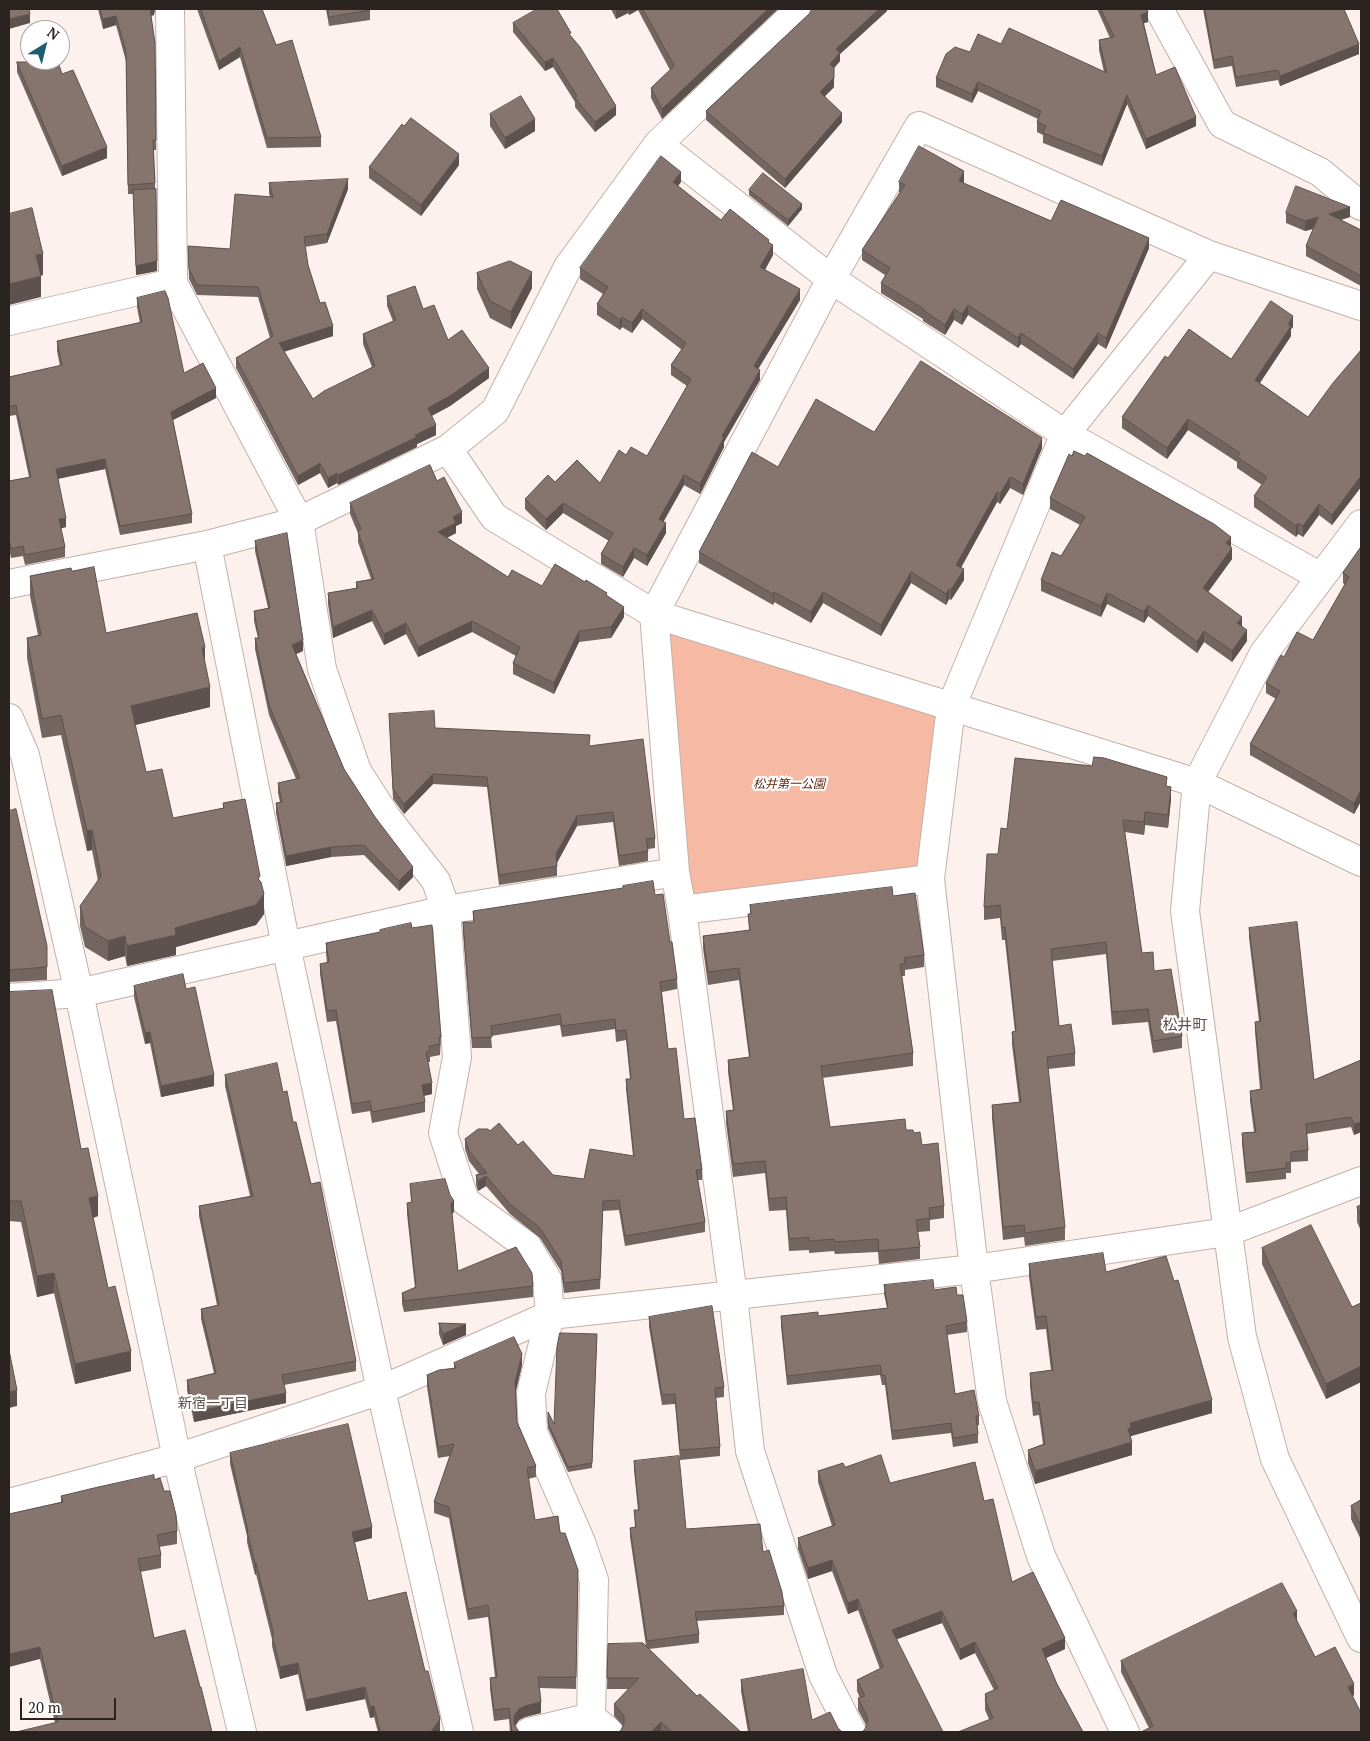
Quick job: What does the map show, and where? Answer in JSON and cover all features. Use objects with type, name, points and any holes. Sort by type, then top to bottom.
[{"type":"street","points":[[170,9],[173,283],[299,521],[322,669],[356,771],[387,818],[436,881],[446,910],[457,1057],[442,1133],[465,1201],[527,1246],[546,1279],[550,1315],[531,1393],[533,1432],[581,1542],[594,1580],[600,1725],[529,1732]]},
{"type":"street","points":[[9,584],[207,545],[299,521],[448,449],[495,410],[568,267],[658,144],[798,9]]},
{"type":"street","points":[[1159,9],[1222,124],[1320,172],[1361,206]]},
{"type":"street","points":[[852,1732],[823,1675],[750,1451],[733,1296],[682,910],[675,872],[654,614],[831,279],[919,126],[1209,255],[1361,306]]},
{"type":"street","points":[[658,144],[831,279],[1065,434],[1321,577]]},
{"type":"street","points":[[1125,1732],[1041,1556],[992,1401],[974,1269],[930,880],[951,707],[1065,434],[1209,255]]},
{"type":"street","points":[[9,320],[173,283]]},
{"type":"street","points":[[448,449],[494,518],[654,614],[1196,783],[1361,862]]},
{"type":"street","points":[[1361,524],[1264,652],[1196,783],[1185,911],[1242,1338],[1275,1458],[1361,1638]]},
{"type":"street","points":[[207,545],[286,946],[381,1390],[459,1732]]},
{"type":"street","points":[[9,718],[25,755],[79,993],[177,1458],[242,1732]]},
{"type":"street","points":[[9,998],[79,993],[446,910],[675,872]]},
{"type":"street","points":[[682,910],[930,880]]},
{"type":"street","points":[[9,1503],[177,1458],[381,1390],[550,1315],[974,1269],[1227,1232],[1361,1181]]},
{"type":"green space","name":"松井第一公園","points":[[664,628],[938,717],[921,881],[682,910]]},
{"type":"building","points":[[9,9],[29,9],[30,14],[9,19]]},
{"type":"building","points":[[100,9],[150,9],[155,43],[156,140],[153,140],[155,183],[128,185],[126,52],[116,16],[103,19]]},
{"type":"building","points":[[201,9],[262,9],[276,45],[292,40],[321,137],[267,138],[240,47],[219,61]]},
{"type":"building","points":[[328,9],[370,9],[370,10],[329,17]]},
{"type":"building","points":[[537,9],[557,9],[571,33],[569,34],[580,47],[616,106],[595,122],[575,98],[577,96],[553,58],[545,62],[513,23]]},
{"type":"building","points":[[643,9],[768,9],[662,109],[651,88],[674,66]]},
{"type":"building","points":[[812,9],[879,9],[836,49],[840,53],[830,64],[834,68],[834,78],[820,92],[842,113],[785,179],[706,111],[809,14]]},
{"type":"building","points":[[1101,9],[1147,9],[1148,12],[1141,15],[1156,75],[1175,67],[1196,117],[1146,139],[1127,95],[1102,156],[1043,133],[1046,126],[1037,122],[1041,111],[978,82],[972,94],[936,78],[946,54],[955,47],[970,52],[978,34],[1001,44],[1009,28],[1107,73],[1099,40],[1114,37]]},
{"type":"building","points":[[1205,9],[1344,9],[1359,44],[1280,76],[1278,70],[1236,77],[1232,56],[1214,60]]},
{"type":"building","points":[[20,70],[61,70],[62,74],[73,70],[107,147],[62,166]]},
{"type":"building","points":[[521,96],[535,119],[505,138],[490,114]]},
{"type":"building","points":[[411,118],[459,154],[421,205],[369,167],[402,124],[404,126]]},
{"type":"building","points":[[919,146],[964,171],[959,181],[1051,221],[1061,200],[1149,238],[1106,338],[1098,333],[1073,369],[1021,333],[1018,338],[968,305],[962,314],[954,309],[945,325],[924,309],[881,283],[890,268],[862,250],[905,185],[899,182]]},
{"type":"building","points":[[661,156],[681,172],[673,182],[721,220],[730,209],[769,240],[768,242],[773,245],[760,267],[800,289],[754,366],[760,370],[722,436],[724,437],[700,484],[684,475],[659,519],[666,523],[647,555],[634,548],[623,567],[601,554],[613,533],[563,503],[546,519],[525,499],[548,475],[555,482],[577,460],[600,483],[619,450],[626,455],[631,447],[647,456],[691,379],[671,365],[686,343],[642,309],[632,323],[622,317],[620,320],[597,304],[608,287],[580,268]]},
{"type":"building","points":[[763,173],[802,204],[788,220],[749,190]]},
{"type":"building","points":[[348,179],[327,234],[304,237],[308,265],[320,303],[325,302],[333,326],[279,343],[313,399],[324,391],[375,366],[363,334],[396,320],[387,296],[415,286],[423,309],[434,305],[448,340],[462,330],[489,368],[450,396],[428,408],[436,425],[415,435],[417,437],[338,475],[337,473],[328,478],[320,463],[298,476],[236,358],[273,336],[258,287],[197,285],[189,269],[188,246],[230,249],[235,194],[273,197],[269,183]]},
{"type":"building","points":[[1296,186],[1350,207],[1329,214],[1361,230],[1361,276],[1306,246],[1318,217],[1305,221],[1286,213]]},
{"type":"building","points":[[156,189],[157,261],[136,266],[133,190]]},
{"type":"building","points":[[32,208],[43,254],[36,255],[41,276],[9,284],[9,214]]},
{"type":"building","points":[[510,261],[532,272],[511,312],[490,301],[477,273]]},
{"type":"building","points":[[165,291],[184,373],[203,363],[216,388],[171,412],[192,514],[120,526],[105,459],[56,469],[66,518],[59,519],[65,547],[25,555],[23,546],[11,549],[9,539],[9,481],[31,477],[16,405],[9,407],[9,377],[62,365],[57,341],[142,322],[137,298]]},
{"type":"building","points":[[1271,301],[1293,316],[1288,324],[1291,326],[1255,380],[1308,417],[1361,350],[1361,476],[1332,515],[1319,504],[1303,526],[1298,523],[1296,526],[1254,496],[1267,477],[1237,457],[1240,453],[1188,419],[1167,448],[1122,417],[1165,356],[1168,358],[1189,329],[1231,359]]},
{"type":"building","points":[[921,361],[1042,438],[1023,484],[1010,477],[1000,494],[997,492],[956,565],[964,569],[951,590],[949,589],[946,594],[911,572],[881,625],[823,592],[811,612],[774,592],[773,594],[699,552],[752,452],[778,467],[816,399],[874,432]]},
{"type":"building","points":[[1074,451],[1085,456],[1087,453],[1214,524],[1231,537],[1226,543],[1232,548],[1203,588],[1242,617],[1237,623],[1247,630],[1232,651],[1204,631],[1197,642],[1148,605],[1144,612],[1107,593],[1101,606],[1041,580],[1052,552],[1061,556],[1085,517],[1050,498],[1069,454],[1072,456]]},
{"type":"building","points":[[430,465],[437,481],[444,477],[462,512],[453,517],[456,523],[438,532],[508,577],[512,570],[542,586],[555,564],[607,593],[606,595],[624,607],[611,627],[579,631],[554,683],[513,663],[520,647],[472,621],[418,647],[406,623],[384,634],[372,610],[333,627],[328,593],[358,588],[356,582],[374,579],[358,532],[361,529],[350,503]]},
{"type":"building","points":[[287,533],[303,640],[292,645],[344,769],[375,817],[413,867],[399,881],[364,845],[331,847],[286,856],[276,803],[282,802],[278,783],[300,778],[269,705],[255,638],[259,638],[254,611],[270,608],[255,541]]},
{"type":"building","points":[[1361,547],[1361,790],[1354,803],[1250,744],[1280,691],[1266,683],[1281,655],[1284,657],[1297,632],[1313,640],[1349,577],[1343,573]]},
{"type":"building","points":[[94,567],[106,633],[197,613],[205,647],[202,648],[210,687],[131,706],[146,772],[162,769],[173,818],[224,808],[223,803],[245,799],[260,876],[258,879],[261,882],[264,894],[256,905],[175,928],[176,935],[127,946],[125,936],[108,941],[85,927],[80,906],[101,876],[92,830],[87,831],[61,715],[42,719],[27,638],[41,635],[30,576],[71,568],[72,571]]},
{"type":"building","points":[[434,711],[435,728],[590,735],[589,746],[643,739],[655,838],[646,839],[648,851],[619,856],[613,812],[577,816],[556,854],[557,866],[499,875],[487,777],[433,774],[404,804],[393,789],[389,714]]},
{"type":"building","points":[[1094,757],[1104,758],[1167,777],[1166,786],[1171,787],[1168,815],[1145,812],[1144,822],[1123,820],[1142,953],[1153,952],[1154,971],[1171,969],[1182,1036],[1153,1041],[1148,1009],[1112,1012],[1106,942],[1051,949],[1059,1026],[1071,1024],[1075,1053],[1047,1057],[1065,1227],[1025,1233],[1024,1225],[1003,1227],[992,1105],[1021,1102],[1012,1032],[1016,1031],[1005,927],[1002,928],[1000,905],[984,907],[987,854],[998,854],[1001,828],[1007,829],[1015,758],[1092,766]]},
{"type":"building","points":[[16,809],[47,946],[47,967],[9,970],[9,811]]},
{"type":"building","points":[[653,881],[655,895],[663,894],[677,979],[660,982],[668,1049],[676,1048],[684,1119],[695,1118],[702,1170],[696,1170],[705,1222],[625,1236],[619,1200],[603,1201],[600,1279],[564,1283],[561,1261],[540,1228],[510,1204],[486,1176],[478,1181],[476,1175],[487,1173],[469,1151],[465,1139],[478,1129],[488,1129],[490,1131],[499,1123],[518,1145],[523,1141],[553,1175],[584,1179],[590,1149],[634,1156],[626,1079],[631,1079],[626,1030],[616,1031],[615,1019],[562,1026],[560,1014],[491,1026],[492,1037],[472,1038],[463,922],[474,922],[473,911],[623,888],[623,886]]},
{"type":"building","points":[[892,887],[893,896],[915,893],[924,955],[904,958],[905,964],[900,964],[913,1053],[821,1066],[830,1127],[905,1119],[906,1130],[913,1130],[914,1133],[920,1132],[922,1145],[938,1143],[944,1206],[929,1208],[930,1218],[916,1220],[920,1247],[879,1251],[878,1239],[835,1242],[834,1239],[809,1241],[809,1237],[789,1239],[786,1197],[769,1199],[765,1161],[733,1164],[726,1111],[734,1110],[728,1060],[750,1057],[739,968],[708,972],[703,936],[750,930],[748,914],[751,914],[750,905]]},
{"type":"building","points":[[1297,922],[1314,1080],[1361,1060],[1361,1122],[1354,1124],[1351,1117],[1306,1124],[1308,1150],[1291,1152],[1291,1162],[1286,1163],[1286,1168],[1246,1173],[1242,1133],[1256,1132],[1250,1091],[1262,1089],[1255,1022],[1261,1021],[1249,928]]},
{"type":"building","points":[[411,923],[412,928],[432,925],[441,1037],[439,1037],[440,1044],[429,1046],[430,1051],[426,1052],[432,1083],[422,1085],[425,1102],[372,1112],[370,1101],[352,1104],[336,1010],[327,1011],[320,964],[329,962],[326,943],[380,932],[380,930]]},
{"type":"building","points":[[183,974],[186,989],[195,987],[214,1075],[161,1086],[150,1032],[145,1033],[134,986]]},
{"type":"building","points":[[52,990],[81,1149],[88,1148],[98,1196],[89,1198],[108,1288],[115,1286],[131,1351],[75,1364],[54,1273],[37,1276],[21,1201],[9,1201],[9,992]]},
{"type":"building","points":[[277,1063],[283,1092],[287,1091],[293,1122],[296,1122],[311,1184],[320,1182],[356,1361],[282,1375],[286,1393],[194,1412],[187,1380],[216,1373],[201,1309],[219,1305],[199,1206],[253,1196],[225,1075]]},
{"type":"building","points":[[445,1179],[454,1201],[451,1204],[458,1271],[516,1247],[532,1273],[533,1286],[404,1301],[402,1293],[416,1287],[407,1203],[412,1202],[410,1184]]},
{"type":"building","points":[[1361,1205],[1361,1215],[1357,1207]]},
{"type":"building","points":[[1311,1225],[1352,1307],[1361,1303],[1361,1366],[1326,1384],[1262,1248]]},
{"type":"building","points":[[1103,1253],[1106,1272],[1166,1256],[1174,1281],[1178,1280],[1212,1400],[1130,1423],[1131,1428],[1128,1429],[1132,1442],[1035,1471],[1028,1450],[1045,1444],[1039,1402],[1033,1403],[1030,1373],[1053,1370],[1046,1316],[1036,1317],[1029,1264]]},
{"type":"building","points":[[933,1280],[934,1290],[956,1287],[957,1295],[963,1295],[967,1322],[946,1326],[955,1394],[974,1390],[979,1416],[976,1416],[978,1434],[953,1438],[951,1423],[892,1431],[885,1375],[882,1376],[880,1365],[787,1376],[781,1316],[818,1312],[818,1316],[888,1308],[884,1285]]},
{"type":"building","points":[[712,1306],[724,1387],[715,1388],[720,1447],[680,1450],[675,1394],[662,1395],[649,1317]]},
{"type":"building","points":[[439,1323],[466,1324],[443,1334]]},
{"type":"building","points":[[560,1333],[597,1334],[592,1463],[568,1467],[548,1423],[548,1412],[554,1424],[557,1347]]},
{"type":"building","points":[[514,1337],[522,1354],[515,1382],[517,1422],[536,1466],[527,1468],[535,1520],[558,1516],[560,1533],[565,1533],[578,1570],[576,1677],[538,1677],[541,1702],[519,1709],[514,1716],[514,1724],[519,1732],[512,1732],[509,1708],[494,1710],[490,1678],[497,1677],[488,1605],[468,1609],[449,1507],[434,1502],[454,1444],[438,1447],[427,1375],[439,1370],[456,1368],[454,1363]]},
{"type":"building","points":[[9,1350],[17,1390],[9,1392]]},
{"type":"building","points":[[348,1424],[372,1527],[352,1532],[368,1601],[406,1592],[425,1671],[428,1671],[440,1719],[431,1732],[380,1732],[374,1706],[370,1707],[365,1687],[306,1700],[298,1663],[280,1667],[230,1453]]},
{"type":"building","points":[[881,1455],[890,1483],[975,1462],[984,1501],[993,1499],[1012,1582],[1033,1572],[1065,1638],[1042,1649],[1057,1684],[1083,1732],[958,1732],[993,1718],[985,1699],[987,1698],[985,1694],[998,1688],[975,1642],[960,1649],[942,1611],[892,1630],[943,1732],[862,1732],[868,1721],[858,1698],[865,1696],[857,1680],[883,1667],[858,1599],[848,1603],[832,1560],[808,1568],[798,1538],[835,1525],[818,1471],[843,1463],[845,1467]]},
{"type":"building","points":[[679,1456],[686,1529],[760,1524],[763,1552],[769,1550],[782,1592],[784,1606],[695,1612],[699,1634],[647,1641],[630,1528],[636,1527],[634,1510],[639,1510],[634,1461]]},
{"type":"building","points":[[154,1475],[154,1480],[160,1478],[164,1491],[170,1491],[176,1515],[177,1531],[157,1535],[161,1555],[138,1559],[154,1638],[185,1630],[212,1732],[16,1732],[58,1722],[40,1647],[9,1654],[9,1514],[63,1502],[61,1496],[94,1488]]},
{"type":"building","points":[[1361,1500],[1361,1526],[1351,1506]]},
{"type":"building","points":[[1282,1583],[1297,1611],[1293,1613],[1315,1657],[1335,1647],[1354,1684],[1348,1687],[1361,1713],[1361,1732],[1141,1732],[1153,1726],[1121,1661]]},
{"type":"building","points":[[643,1643],[697,1696],[700,1694],[741,1732],[672,1732],[661,1722],[651,1732],[619,1732],[624,1724],[624,1716],[614,1704],[639,1678],[607,1678],[608,1644]]},
{"type":"building","points":[[803,1669],[812,1720],[830,1712],[842,1732],[750,1732],[741,1680]]},
{"type":"district","name":"松井町","points":[[1185,1026]]},
{"type":"district","name":"新宿一丁目","points":[[213,1404]]}]
